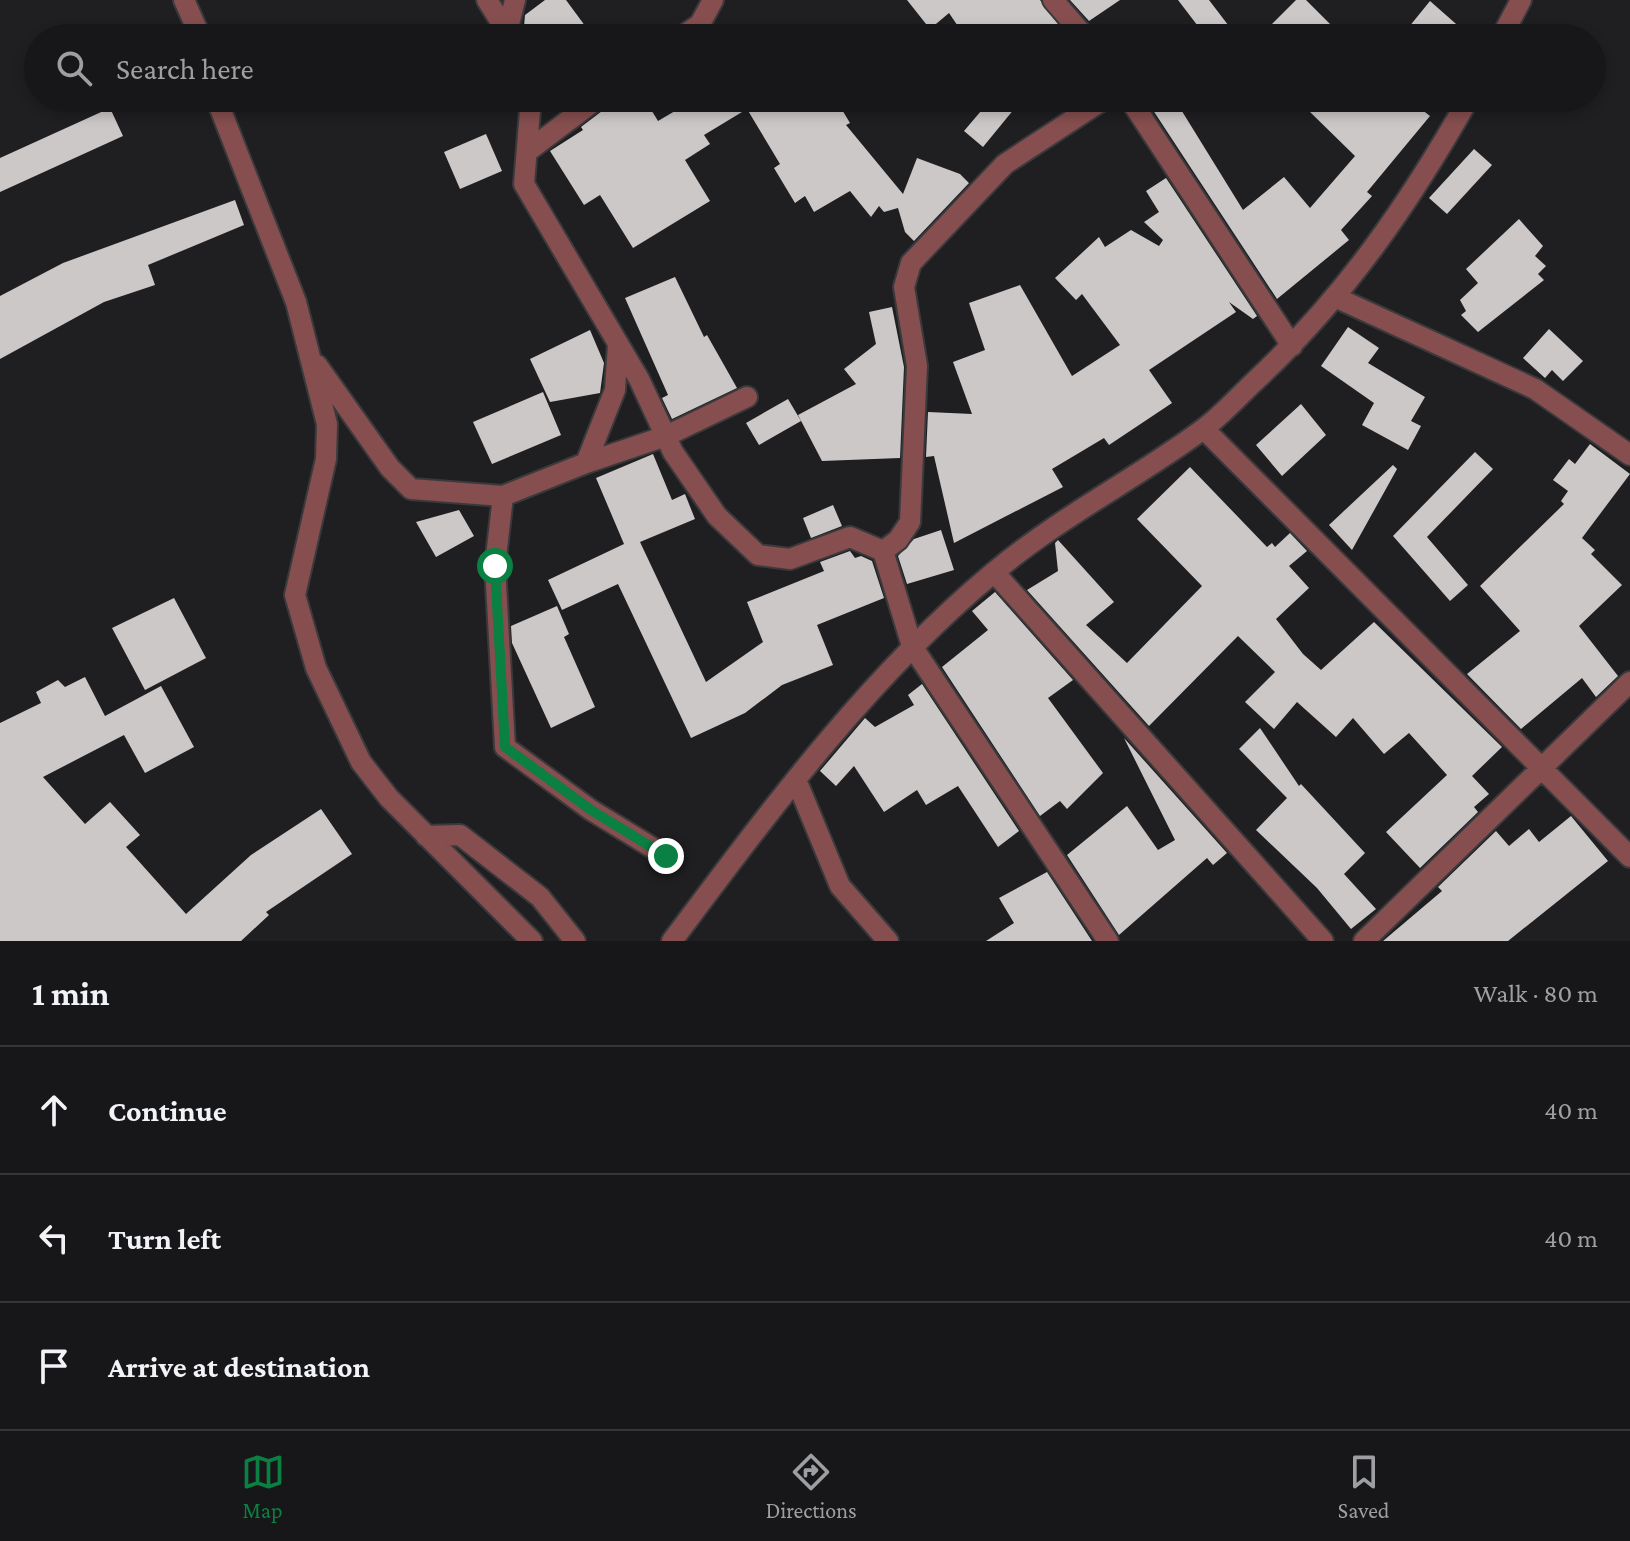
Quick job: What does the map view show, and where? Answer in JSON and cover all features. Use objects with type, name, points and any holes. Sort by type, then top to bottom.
[{"type":"street","points":[[184,0],[195,24]]},
{"type":"street","points":[[487,0],[502,24]]},
{"type":"street","points":[[511,24],[515,0]]},
{"type":"street","points":[[700,24],[713,0]]},
{"type":"street","points":[[1053,0],[1074,24]]},
{"type":"street","points":[[1508,24],[1521,0]]},
{"type":"street","points":[[221,112],[296,302],[327,424],[326,459],[295,595],[316,668],[361,762],[389,798],[532,941]]},
{"type":"street","points":[[530,112],[524,184],[618,344],[666,436],[717,516],[758,555],[790,559],[850,537],[883,551]]},
{"type":"street","points":[[528,151],[580,112]]},
{"type":"street","points":[[883,551],[898,540],[910,522],[917,366],[904,287],[911,263],[1005,164],[1085,112]]},
{"type":"street","points":[[1138,112],[1292,346]]},
{"type":"street","points":[[672,941],[797,782],[912,646],[994,572],[1068,516],[1204,429],[1292,346],[1337,298],[1419,186],[1461,112]]},
{"type":"street","points":[[1337,298],[1535,389],[1630,455]]},
{"type":"street","points":[[586,463],[615,390],[618,344]]},
{"type":"street","points":[[310,356],[390,468],[411,489],[503,496],[666,436],[747,397]]},
{"type":"street","points":[[1204,429],[1630,857]]},
{"type":"street","points":[[503,496],[495,566],[505,747],[591,810],[666,856]]},
{"type":"street","points":[[883,551],[912,646],[1095,926],[1108,941]]},
{"type":"street","points":[[994,572],[1323,941]]},
{"type":"street","points":[[1364,941],[1630,682]]},
{"type":"street","points":[[797,782],[840,886],[888,941]]},
{"type":"street","points":[[426,836],[460,835],[540,897],[575,941]]},
{"type":"building","points":[[545,0],[566,0],[584,24],[524,24],[525,15]]},
{"type":"building","points":[[907,0],[1040,0],[1058,24],[956,24],[949,13],[936,24],[926,24]]},
{"type":"building","points":[[1070,0],[1120,0],[1089,21]]},
{"type":"building","points":[[1178,0],[1209,0],[1227,24],[1196,24]]},
{"type":"building","points":[[1296,0],[1306,0],[1330,24],[1272,24]]},
{"type":"building","points":[[1430,1],[1456,24],[1411,24]]},
{"type":"building","points":[[101,112],[112,112],[123,136],[0,192],[0,158]]},
{"type":"building","points":[[601,112],[653,112],[658,121],[673,112],[742,112],[704,135],[710,144],[685,160],[710,201],[633,248],[600,195],[584,205],[550,151],[583,130],[581,127]]},
{"type":"building","points":[[749,112],[843,112],[850,123],[846,125],[903,194],[917,158],[960,174],[969,183],[914,241],[905,232],[898,208],[884,212],[879,206],[871,217],[850,191],[814,212],[805,196],[795,203],[774,168],[780,164]]},
{"type":"building","points":[[980,112],[1012,112],[983,147],[964,131]]},
{"type":"building","points":[[1154,112],[1182,112],[1243,210],[1284,177],[1310,208],[1355,156],[1310,112],[1425,112],[1430,116],[1367,192],[1372,196],[1341,230],[1349,240],[1277,299]]},
{"type":"building","points":[[486,134],[502,171],[460,189],[444,152]]},
{"type":"building","points":[[1474,149],[1492,165],[1447,214],[1429,198]]},
{"type":"building","points":[[1166,178],[1257,316],[1253,319],[1229,302],[1236,312],[1149,370],[1172,403],[1109,445],[1104,438],[1052,469],[1063,487],[954,543],[934,456],[926,457],[928,412],[972,414],[953,362],[985,350],[969,303],[1020,285],[1072,376],[1120,345],[1082,294],[1076,300],[1055,278],[1099,237],[1105,247],[1131,230],[1159,246],[1163,240],[1144,222],[1159,212],[1146,191]]},
{"type":"building","points":[[235,200],[244,225],[148,265],[155,285],[104,302],[0,359],[0,296],[63,263]]},
{"type":"building","points":[[1519,219],[1543,246],[1535,256],[1546,266],[1538,274],[1544,280],[1478,332],[1461,315],[1466,311],[1460,300],[1478,283],[1466,269]]},
{"type":"building","points":[[675,277],[704,337],[707,335],[737,388],[672,419],[662,398],[668,395],[625,298]]},
{"type":"building","points":[[892,307],[904,367],[900,458],[822,461],[798,415],[856,384],[844,369],[876,344],[869,312]]},
{"type":"building","points":[[1348,327],[1379,348],[1368,363],[1425,397],[1411,421],[1421,426],[1408,450],[1362,425],[1374,403],[1321,366]]},
{"type":"building","points":[[1549,329],[1583,361],[1563,381],[1552,370],[1545,378],[1523,358]]},
{"type":"building","points":[[590,330],[604,363],[600,393],[550,402],[530,359]]},
{"type":"building","points":[[543,392],[561,435],[492,464],[473,422]]},
{"type":"building","points":[[788,399],[801,421],[759,445],[746,423]]},
{"type":"building","points":[[1301,404],[1326,435],[1282,476],[1256,445]]},
{"type":"building","points":[[1590,444],[1630,474],[1582,538],[1595,550],[1591,554],[1622,585],[1579,626],[1618,676],[1596,697],[1582,678],[1521,729],[1467,674],[1520,631],[1480,586],[1564,504],[1561,501],[1568,491],[1553,480],[1569,459],[1575,464]]},
{"type":"building","points":[[1475,452],[1493,469],[1427,537],[1468,585],[1450,601],[1393,536]]},
{"type":"building","points":[[653,454],[672,500],[685,494],[695,519],[640,542],[706,682],[763,642],[747,602],[824,571],[820,562],[850,551],[855,558],[861,556],[872,561],[884,598],[817,625],[833,665],[782,685],[745,713],[691,738],[618,584],[562,610],[548,580],[624,544],[596,478]]},
{"type":"building","points":[[1393,465],[1397,469],[1352,550],[1329,525]]},
{"type":"building","points":[[1190,467],[1267,547],[1272,543],[1275,547],[1290,533],[1307,551],[1289,566],[1309,588],[1276,619],[1303,654],[1321,670],[1374,622],[1502,747],[1472,776],[1489,794],[1474,807],[1478,812],[1420,868],[1386,832],[1447,775],[1409,733],[1384,754],[1353,718],[1336,737],[1297,702],[1274,729],[1245,702],[1275,672],[1238,636],[1149,726],[1027,590],[1058,571],[1055,543],[1058,540],[1114,602],[1086,625],[1127,663],[1202,586],[1137,519]]},
{"type":"building","points":[[833,505],[842,526],[811,538],[803,518]]},
{"type":"building","points":[[459,510],[474,536],[436,557],[416,522]]},
{"type":"building","points":[[941,530],[954,570],[907,584],[898,556],[914,539]]},
{"type":"building","points":[[995,592],[1073,680],[1048,698],[1103,773],[1067,809],[1060,801],[1040,816],[942,667],[988,630],[972,611]]},
{"type":"building","points":[[174,598],[206,658],[145,690],[112,628]]},
{"type":"building","points":[[557,606],[569,634],[564,637],[595,707],[551,728],[512,643],[511,626]]},
{"type":"building","points":[[85,677],[105,716],[161,686],[194,747],[145,773],[124,735],[43,777],[85,824],[110,802],[140,835],[126,847],[186,914],[251,855],[321,809],[352,854],[266,912],[269,915],[241,941],[0,941],[0,723],[41,703],[36,692],[58,680],[65,687]]},
{"type":"building","points":[[922,684],[1019,831],[998,847],[958,786],[926,805],[917,790],[884,812],[854,766],[836,786],[820,771],[865,718],[875,727],[914,705],[908,695]]},
{"type":"building","points":[[1260,728],[1299,786],[1301,784],[1365,853],[1344,874],[1376,909],[1351,929],[1317,888],[1256,830],[1287,798],[1239,749]]},
{"type":"building","points":[[1124,738],[1227,853],[1213,865],[1207,858],[1119,935],[1067,855],[1127,806],[1158,850],[1175,840]]},
{"type":"building","points":[[1571,816],[1608,861],[1508,941],[1383,941],[1442,891],[1438,887],[1496,831],[1509,846],[1529,829],[1539,842]]},
{"type":"building","points":[[1047,872],[1092,941],[986,941],[1014,923],[999,898]]},
{"type":"route","points":[[495,566],[505,747],[591,810],[666,856]]}]
